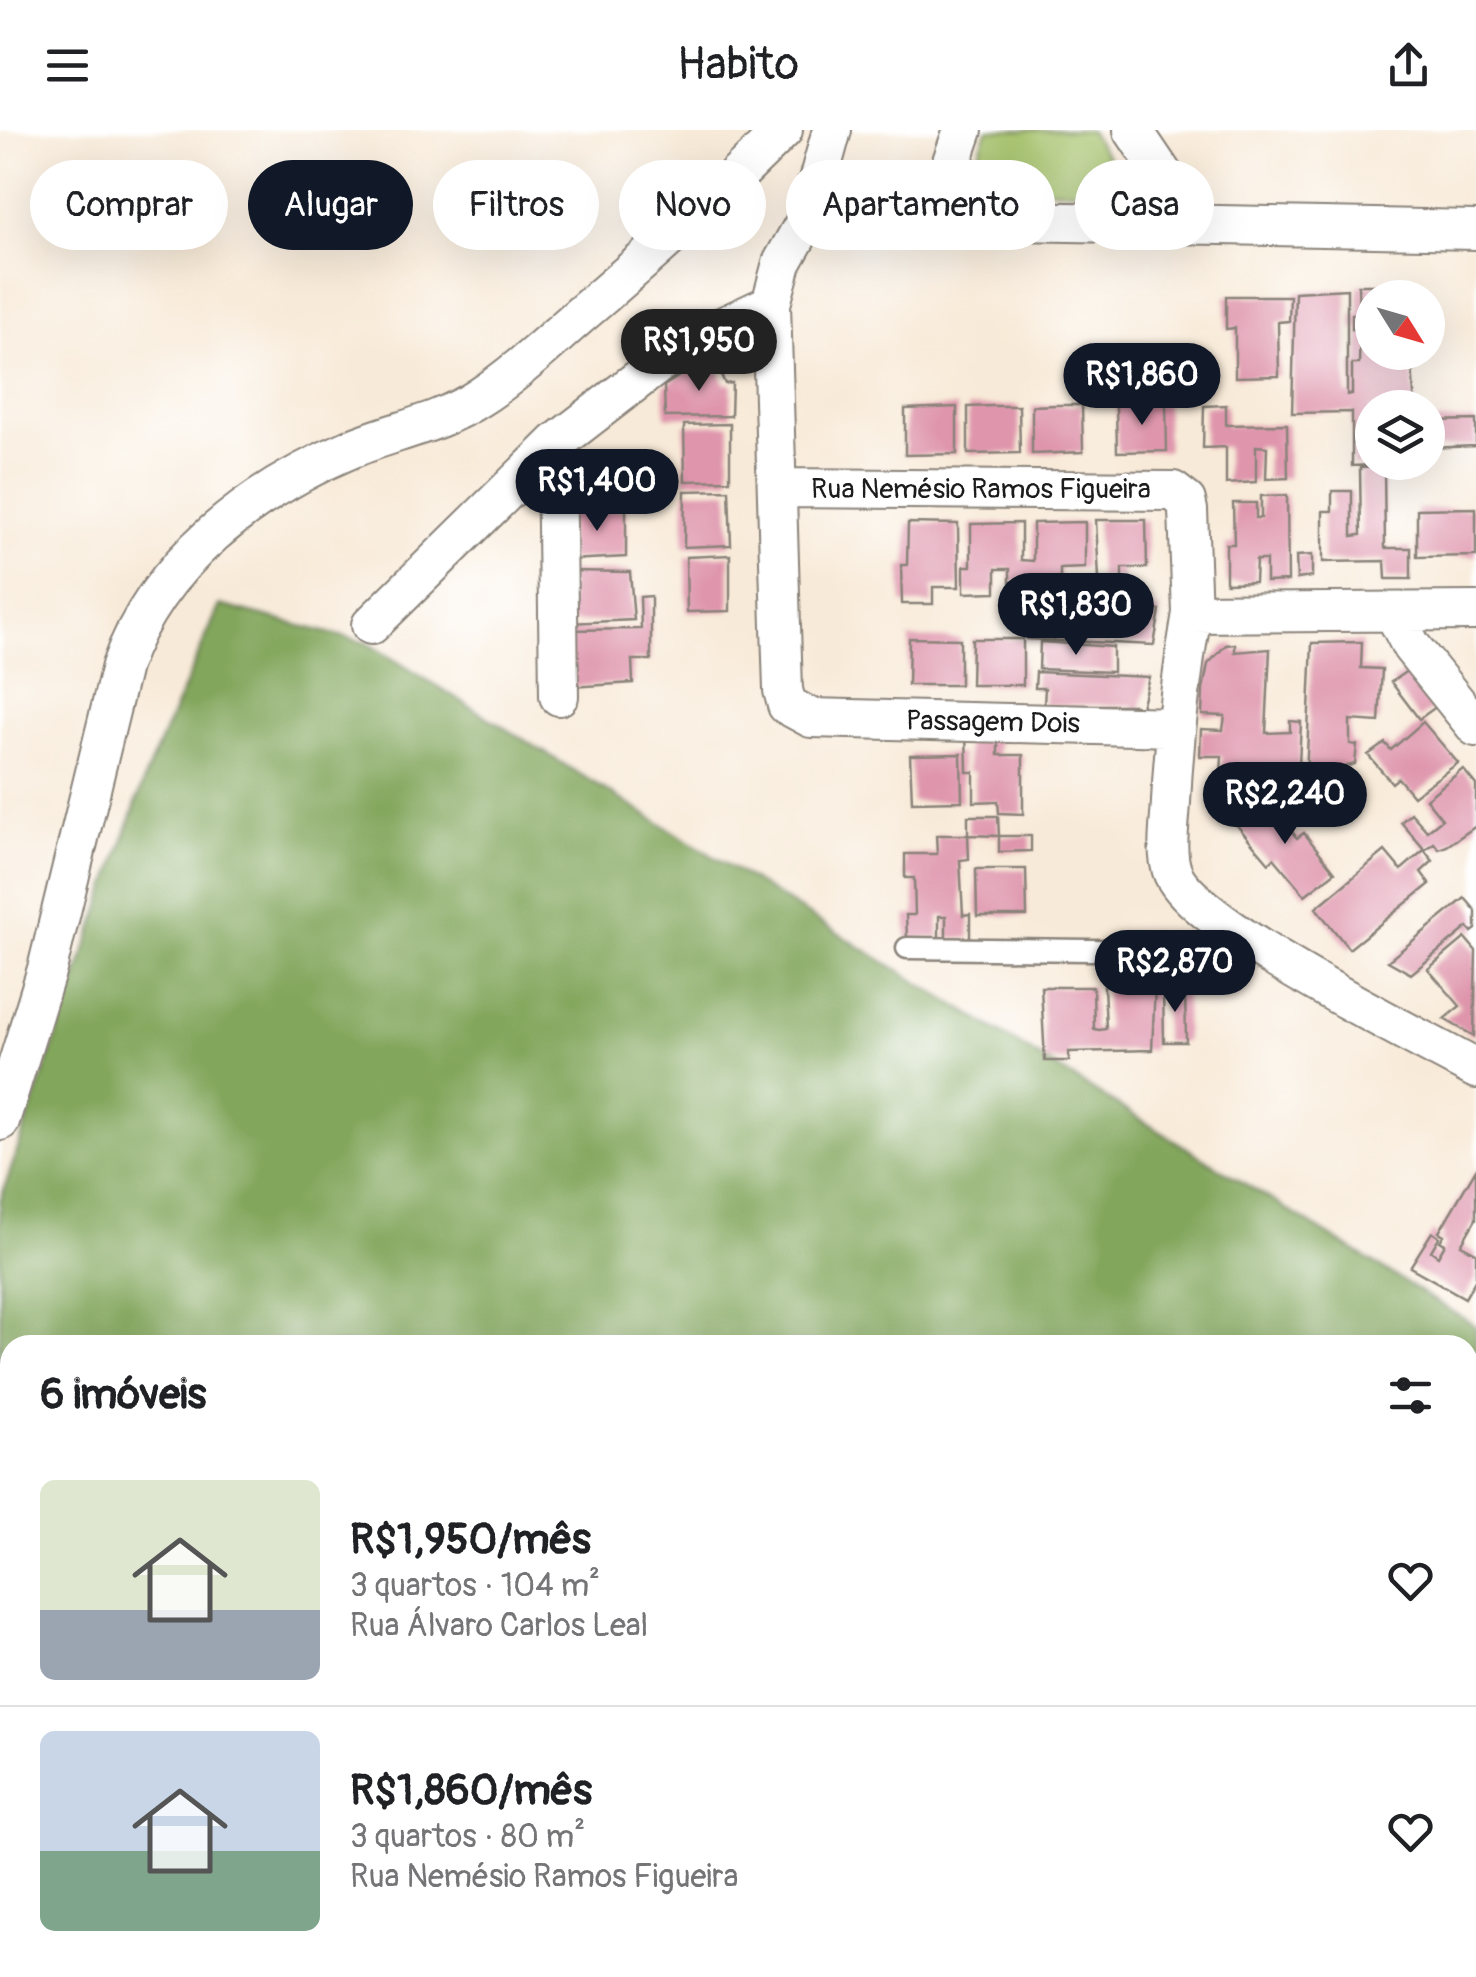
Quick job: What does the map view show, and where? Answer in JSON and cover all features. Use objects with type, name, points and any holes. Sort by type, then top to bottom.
[{"type":"street","points":[[0,1120],[47,968],[120,666],[134,629],[154,596],[194,552],[264,495],[354,448],[462,407],[509,376],[660,246],[782,130]]},
{"type":"street","points":[[824,160],[832,130]]},
{"type":"street","points":[[952,160],[962,130]]},
{"type":"street","points":[[1133,130],[1153,160]]},
{"type":"street","points":[[1214,226],[1476,230]]},
{"type":"street","points":[[780,488],[771,304],[789,250]]},
{"type":"street","points":[[370,625],[556,443],[683,344],[771,304]]},
{"type":"street","points":[[556,443],[560,696]]},
{"type":"street","name":"Rua Nemésio Ramos Figueira","points":[[780,488],[1173,490],[1182,495],[1188,510],[1192,613],[1174,727],[1172,870],[1183,892],[1268,952],[1476,1069]]},
{"type":"street","name":"Passagem Dois","points":[[780,488],[783,690],[788,704],[811,718],[1174,727]]},
{"type":"street","points":[[1192,613],[1476,611]]},
{"type":"street","points":[[1394,613],[1410,646],[1476,727]]},
{"type":"lane","points":[[907,948],[1268,952]]},
{"type":"green space","points":[[987,130],[1089,130],[1110,160],[1075,160],[1075,190],[1055,190],[1055,160],[976,160]]},
{"type":"green space","points":[[220,605],[367,643],[1476,1326],[1476,1335],[0,1335],[0,1201],[146,774]]},
{"type":"building","points":[[1347,289],[1347,395],[1352,394],[1352,364],[1355,370],[1412,370],[1414,390],[1355,390],[1352,466],[1352,412],[1292,413],[1295,292]]},
{"type":"building","points":[[1226,296],[1290,296],[1289,321],[1278,322],[1279,376],[1235,377],[1235,328],[1226,329]]},
{"type":"building","points":[[701,362],[717,365],[725,384],[732,383],[731,416],[665,417],[664,386]]},
{"type":"building","points":[[1166,404],[1167,451],[1117,452],[1116,405]]},
{"type":"building","points":[[1082,405],[1083,452],[1032,454],[1032,406]]},
{"type":"building","points":[[1226,405],[1226,425],[1287,424],[1288,478],[1266,479],[1267,447],[1256,446],[1256,482],[1226,484],[1226,447],[1203,448],[1204,406]]},
{"type":"building","points":[[1019,406],[1020,453],[968,454],[968,407]]},
{"type":"building","points":[[957,407],[957,454],[905,455],[905,409]]},
{"type":"building","points":[[1476,420],[1476,446],[1445,447],[1445,421]]},
{"type":"building","points":[[730,424],[730,480],[685,481],[684,425]]},
{"type":"building","points":[[1360,480],[1384,480],[1385,548],[1411,548],[1411,579],[1386,579],[1385,561],[1323,562],[1323,511],[1332,511],[1332,491],[1352,491],[1352,536],[1361,535]]},
{"type":"building","points":[[729,490],[731,545],[684,547],[685,491]]},
{"type":"building","points":[[1287,495],[1288,581],[1266,582],[1266,560],[1256,560],[1255,582],[1226,583],[1226,544],[1234,544],[1233,503],[1256,503],[1256,518],[1261,518],[1261,496]]},
{"type":"building","points":[[1476,508],[1476,556],[1417,557],[1417,509]]},
{"type":"building","points":[[568,509],[626,509],[626,557],[569,560]]},
{"type":"building","points":[[1096,520],[1146,520],[1147,568],[1122,568],[1122,579],[1099,579]]},
{"type":"building","points":[[1085,522],[1085,568],[1060,569],[1060,587],[1028,587],[1027,582],[1010,582],[1010,569],[996,569],[996,592],[964,593],[964,566],[971,566],[971,524],[1021,523],[1021,560],[1033,561],[1033,523]]},
{"type":"building","points":[[908,523],[958,524],[959,587],[933,587],[933,604],[902,604],[901,565],[907,565]]},
{"type":"building","points":[[730,555],[730,611],[687,612],[686,557]]},
{"type":"building","points":[[1312,555],[1312,577],[1297,579],[1296,556]]},
{"type":"building","points":[[570,571],[630,572],[634,620],[569,623]]},
{"type":"building","points":[[651,596],[651,660],[632,660],[633,683],[571,687],[565,630],[641,629],[640,597]]},
{"type":"building","points":[[1091,608],[1160,610],[1154,645],[1027,639],[1027,612],[1091,616]]},
{"type":"building","points":[[909,638],[960,639],[960,685],[908,685]]},
{"type":"building","points":[[972,639],[1023,639],[1023,685],[971,685]]},
{"type":"building","points":[[1040,642],[1113,647],[1113,672],[1039,669]]},
{"type":"building","points":[[1362,642],[1361,668],[1382,669],[1379,722],[1350,720],[1350,744],[1357,745],[1355,764],[1306,777],[1312,643]]},
{"type":"building","points":[[1235,644],[1235,652],[1270,649],[1266,733],[1290,732],[1290,721],[1301,722],[1299,765],[1304,765],[1304,777],[1220,793],[1222,756],[1200,756],[1201,729],[1223,730],[1225,716],[1202,715],[1208,664],[1226,645]]},
{"type":"building","points":[[1414,666],[1440,704],[1419,719],[1391,682]]},
{"type":"building","points":[[1036,672],[1149,677],[1139,715],[1132,715],[1134,705],[1044,705],[1045,688],[1035,688]]},
{"type":"building","points":[[1423,722],[1458,763],[1413,796],[1398,778],[1392,783],[1368,755],[1385,743],[1391,750]]},
{"type":"building","points":[[966,731],[998,731],[998,755],[1023,755],[1023,814],[999,813],[998,801],[974,802],[974,772],[967,772]]},
{"type":"building","points":[[961,754],[962,801],[912,802],[910,755]]},
{"type":"building","points":[[1463,769],[1476,785],[1476,826],[1447,846],[1439,849],[1434,843],[1425,850],[1401,822],[1411,813],[1427,831],[1442,819],[1426,799]]},
{"type":"building","points":[[1265,799],[1297,838],[1304,833],[1335,872],[1305,895],[1274,858],[1269,863],[1235,823]]},
{"type":"building","points":[[968,816],[998,816],[999,836],[968,835]]},
{"type":"building","points":[[936,835],[968,835],[969,859],[960,860],[963,915],[970,914],[970,938],[946,938],[946,916],[939,916],[939,938],[907,938],[906,915],[915,915],[914,878],[905,878],[905,854],[937,854]]},
{"type":"building","points":[[999,836],[1031,836],[1031,851],[999,852]]},
{"type":"building","points":[[1424,850],[1433,861],[1421,872],[1430,884],[1349,949],[1316,908],[1385,851],[1401,870]]},
{"type":"building","points":[[976,869],[1026,869],[1027,916],[977,916]]},
{"type":"building","points":[[1465,898],[1476,911],[1476,929],[1472,932],[1468,927],[1411,974],[1388,961]]},
{"type":"building","points":[[1465,938],[1476,951],[1474,1036],[1444,1019],[1460,1006],[1428,969]]},
{"type":"building","points":[[1104,985],[1155,985],[1152,1050],[1069,1052],[1069,1061],[1045,1061],[1041,987],[1093,987],[1094,1029],[1099,1030],[1106,1029]]},
{"type":"building","points":[[1185,987],[1186,1042],[1164,1042],[1163,988]]},
{"type":"building","points":[[1476,1169],[1476,1219],[1461,1245],[1476,1253],[1476,1279],[1465,1298],[1410,1267],[1432,1232],[1439,1237],[1431,1251],[1438,1256],[1445,1244],[1440,1241],[1444,1235],[1439,1232]]}]
